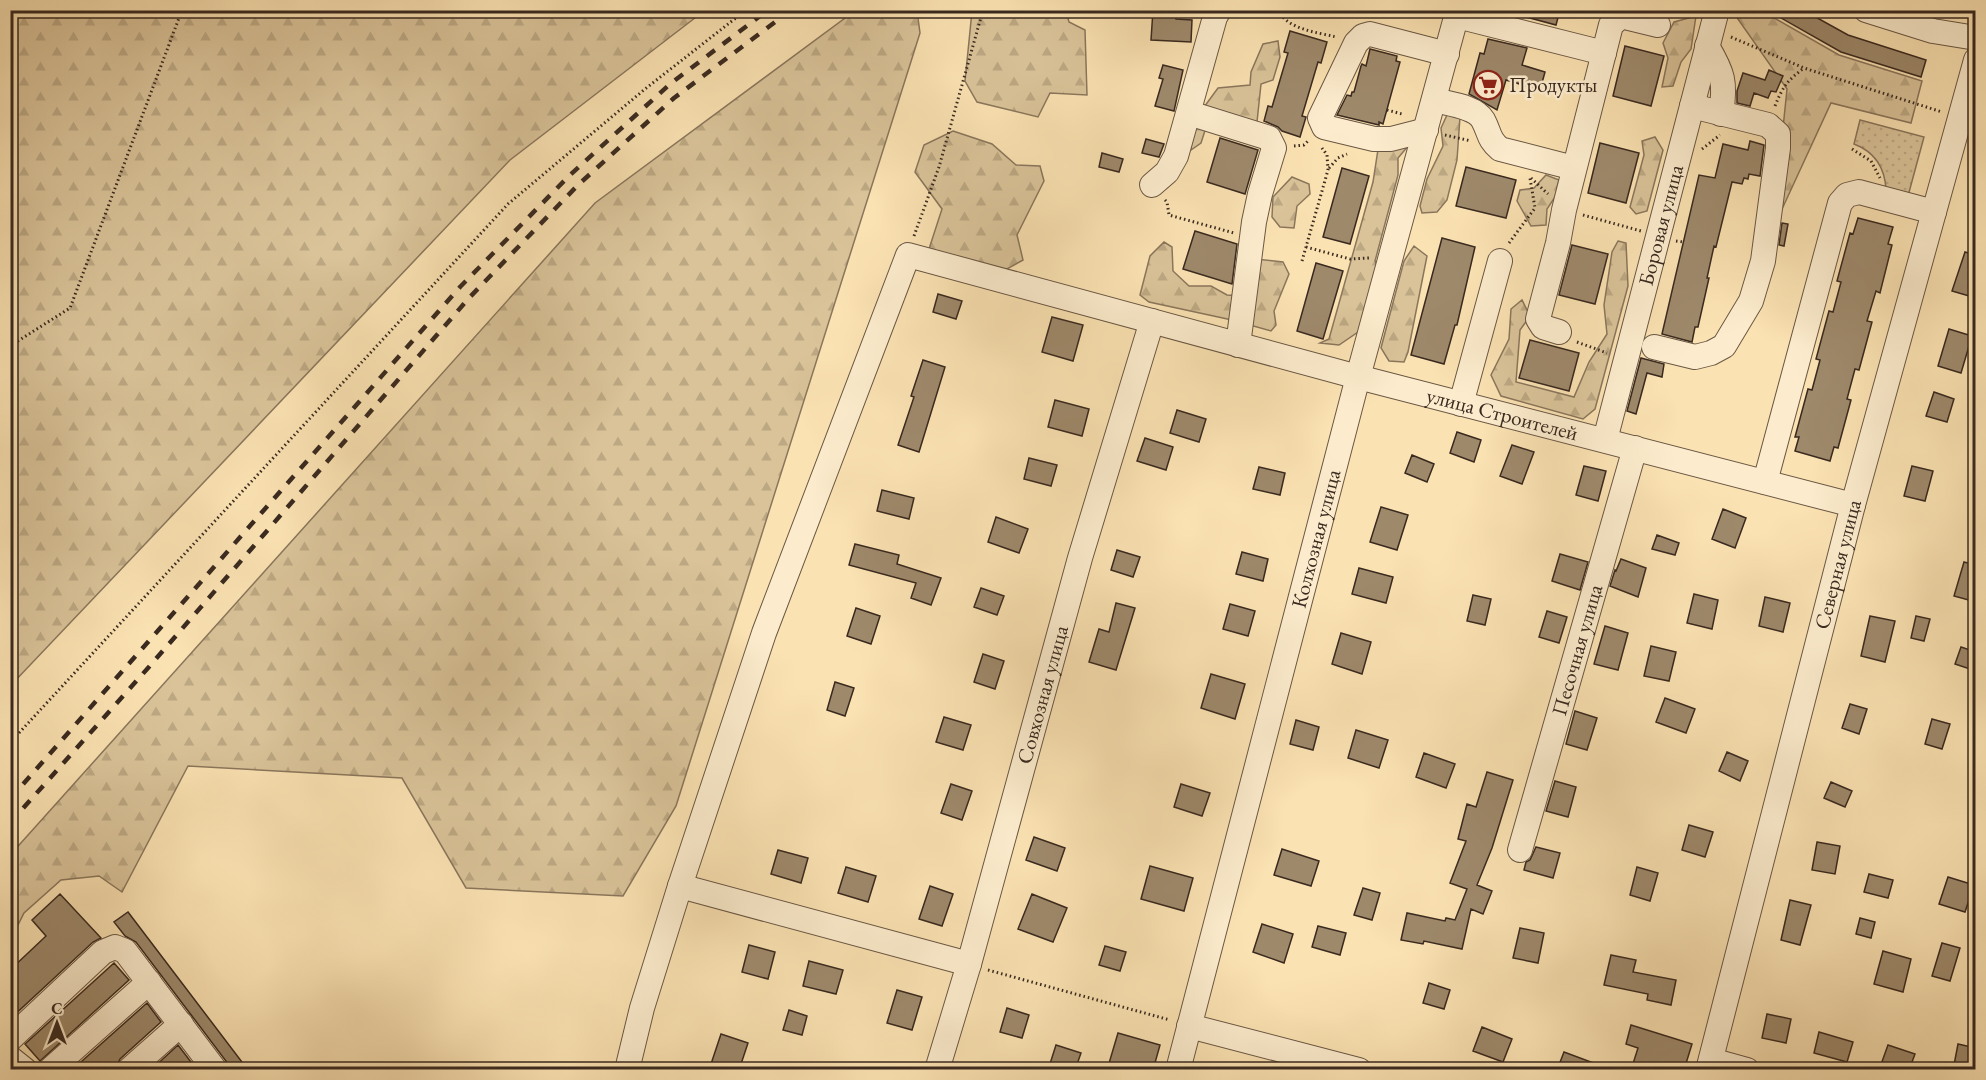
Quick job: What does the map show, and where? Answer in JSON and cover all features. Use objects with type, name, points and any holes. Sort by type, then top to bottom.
[{"type":"street","points":[[1157,192],[1176,156],[1215,17],[1219,10]]},
{"type":"street","points":[[1866,10],[1933,31],[1976,38]]},
{"type":"street","points":[[1458,13],[1604,53]]},
{"type":"street","name":"Колхозная улица","points":[[1178,1070],[1358,378],[1458,13]]},
{"type":"street","points":[[1559,332],[1543,327],[1538,319],[1611,25],[1621,16],[1658,25]]},
{"type":"street","points":[[1712,28],[1724,95],[1732,116]]},
{"type":"street","name":"Боровая улица","points":[[1605,440],[1712,28]]},
{"type":"street","points":[[1426,130],[1391,139],[1374,140],[1324,127],[1320,118],[1356,43],[1363,36],[1370,34],[1447,54]]},
{"type":"street","name":"Северная улица","points":[[1710,1065],[1853,505],[1934,212],[1964,127],[1976,60]]},
{"type":"street","points":[[1434,100],[1473,111],[1482,118],[1491,142],[1500,149],[1574,168]]},
{"type":"street","points":[[1654,348],[1695,357],[1711,353],[1724,345],[1751,301],[1763,261],[1778,134],[1768,125],[1692,106]]},
{"type":"street","points":[[1188,113],[1269,138],[1274,148],[1260,194],[1238,345]]},
{"type":"street","points":[[1765,482],[1840,203],[1847,195],[1859,192],[1934,212]]},
{"type":"street","name":"улица Строителей","points":[[908,255],[1358,378],[1853,505]]},
{"type":"street","points":[[627,1070],[642,1008],[680,886],[764,633],[908,255]]},
{"type":"street","points":[[1461,404],[1500,261]]},
{"type":"street","name":"Совхозная улица","points":[[937,1070],[969,964],[1080,558],[1152,321]]},
{"type":"street","name":"Песочная улица","points":[[1520,850],[1635,448]]},
{"type":"street","points":[[680,886],[969,964]]},
{"type":"street","points":[[10,1039],[103,952],[115,947],[125,951],[215,1070]]},
{"type":"street","points":[[50,1070],[149,982]]},
{"type":"street","points":[[129,1070],[181,1024]]},
{"type":"street","points":[[1189,1026],[1359,1070]]},
{"type":"street","points":[[10,1058],[25,1070]]},
{"type":"street","points":[[1710,1065],[1747,1070]]},
{"type":"path","points":[[10,346],[70,308],[182,10]]},
{"type":"path","points":[[10,725],[18,734],[508,204],[645,88],[746,10]]},
{"type":"path","points":[[908,255],[939,167],[983,10]]},
{"type":"path","points":[[1278,10],[1281,17],[1292,25],[1356,43]]},
{"type":"path","points":[[1712,28],[1804,68],[1964,127]]},
{"type":"path","points":[[1768,125],[1782,87],[1804,68]]},
{"type":"path","points":[[1699,152],[1732,116]]},
{"type":"path","points":[[1269,138],[1296,146],[1304,145],[1310,140],[1320,118]]},
{"type":"path","points":[[1426,130],[1500,149]]},
{"type":"path","points":[[1310,140],[1315,143]]},
{"type":"path","points":[[1302,261],[1328,170],[1327,155],[1320,145]]},
{"type":"path","points":[[1852,148],[1866,156],[1876,168],[1881,182],[1880,198]]},
{"type":"path","points":[[1500,261],[1511,239],[1535,208],[1530,177],[1564,210],[1658,236]]},
{"type":"path","points":[[1157,192],[1167,202],[1169,215],[1252,238]]},
{"type":"path","points":[[1306,247],[1350,259],[1379,258],[1392,253]]},
{"type":"path","points":[[1559,332],[1570,340],[1626,359]]},
{"type":"path","points":[[969,964],[1189,1026]]},
{"type":"green space","points":[[11,10],[704,11],[510,160],[13,683],[10,680]]},
{"type":"green space","points":[[856,10],[917,11],[920,33],[676,806],[623,896],[466,888],[402,778],[188,766],[122,892],[99,876],[61,880],[24,913],[11,939],[11,854],[595,203]]},
{"type":"green space","points":[[1733,10],[1771,11],[1769,15],[1839,55],[1922,81],[1911,123],[1831,103],[1783,207],[1777,187],[1787,89]]},
{"type":"green space","points":[[972,11],[1066,11],[1069,22],[1085,30],[1087,95],[1050,93],[1038,117],[977,102],[965,81]]},
{"type":"green space","points":[[1696,16],[1691,49],[1681,62],[1673,86],[1662,87],[1668,58],[1663,43],[1674,22]]},
{"type":"green space","points":[[1278,41],[1280,57],[1273,80],[1261,84],[1257,122],[1209,118],[1201,143],[1191,150],[1188,129],[1218,88],[1250,85],[1251,72],[1263,44]]},
{"type":"green space","points":[[1447,115],[1460,117],[1457,160],[1447,200],[1437,212],[1422,213],[1420,206],[1427,179],[1443,146],[1441,128]]},
{"type":"green space","points":[[1860,120],[1924,137],[1908,196],[1886,190],[1884,175],[1873,156],[1854,144]]},
{"type":"green space","points":[[953,131],[992,144],[1016,165],[1040,166],[1044,181],[1017,235],[1023,260],[1005,270],[929,249],[942,209],[915,172],[924,145]]},
{"type":"green space","points":[[1655,137],[1663,150],[1647,211],[1636,214],[1630,207],[1644,155],[1642,141]]},
{"type":"green space","points":[[1414,139],[1398,158],[1398,175],[1375,261],[1381,274],[1358,332],[1339,345],[1320,343],[1329,339],[1373,182],[1379,143]]},
{"type":"green space","points":[[1546,175],[1559,180],[1555,197],[1547,209],[1546,225],[1531,226],[1517,201],[1520,190],[1534,188]]},
{"type":"green space","points":[[1292,177],[1309,184],[1310,194],[1297,206],[1294,228],[1280,227],[1272,217],[1273,197]]},
{"type":"green space","points":[[1618,241],[1626,243],[1628,286],[1595,409],[1583,419],[1501,396],[1491,375],[1509,339],[1511,309],[1522,300],[1530,316],[1520,330],[1516,382],[1574,397],[1589,362],[1607,334],[1604,305],[1612,252]]},
{"type":"green space","points":[[1164,242],[1172,247],[1173,271],[1189,286],[1211,286],[1227,295],[1244,296],[1256,259],[1283,262],[1289,274],[1274,311],[1276,325],[1271,331],[1149,302],[1140,295],[1150,256]]},
{"type":"green space","points":[[1414,246],[1427,256],[1408,352],[1404,362],[1389,361],[1381,348],[1404,261]]},
{"type":"building","points":[[1153,10],[1176,10],[1176,19],[1192,20],[1191,42],[1151,40]]},
{"type":"building","points":[[1520,10],[1560,10],[1556,25],[1519,15]]},
{"type":"building","points":[[1767,10],[1803,10],[1848,35],[1926,60],[1921,77],[1841,52]]},
{"type":"building","points":[[1290,31],[1327,42],[1321,63],[1318,62],[1302,116],[1306,117],[1300,137],[1282,131],[1264,121],[1268,106],[1272,107],[1288,53],[1284,52]]},
{"type":"building","name":"Продукты","points":[[1488,39],[1527,48],[1522,65],[1545,72],[1540,90],[1506,80],[1497,110],[1469,94],[1480,53],[1484,54]]},
{"type":"building","points":[[1625,46],[1664,56],[1651,106],[1613,96]]},
{"type":"building","points":[[1370,49],[1397,56],[1396,61],[1400,62],[1383,124],[1379,122],[1379,125],[1337,115],[1347,95],[1351,96],[1354,92],[1361,66],[1362,64],[1366,66]]},
{"type":"building","points":[[1163,65],[1183,70],[1174,111],[1155,106],[1163,79],[1159,78]]},
{"type":"building","points":[[1769,70],[1783,76],[1776,92],[1771,91],[1768,98],[1754,93],[1750,106],[1737,103],[1737,91],[1743,73],[1765,80]]},
{"type":"building","points":[[1220,138],[1258,150],[1245,194],[1207,182]]},
{"type":"building","points":[[1146,139],[1164,144],[1159,157],[1142,153]]},
{"type":"building","points":[[1750,141],[1764,145],[1760,176],[1749,174],[1748,179],[1744,178],[1742,184],[1732,182],[1716,247],[1714,246],[1698,327],[1695,327],[1692,342],[1662,334],[1699,175],[1715,178],[1723,144],[1748,150]]},
{"type":"building","points":[[1600,143],[1639,153],[1626,203],[1588,193]]},
{"type":"building","points":[[1102,153],[1123,159],[1119,172],[1099,167]]},
{"type":"building","points":[[1466,167],[1516,180],[1506,218],[1456,206]]},
{"type":"building","points":[[1342,168],[1369,176],[1350,244],[1323,237]]},
{"type":"building","points":[[1858,218],[1893,227],[1888,244],[1892,245],[1880,293],[1876,291],[1867,321],[1872,322],[1859,370],[1855,369],[1847,399],[1851,400],[1838,448],[1834,447],[1830,461],[1795,451],[1799,437],[1795,437],[1808,389],[1812,390],[1820,360],[1816,359],[1829,311],[1833,312],[1841,282],[1837,281],[1850,233],[1853,234]]},
{"type":"building","points":[[1782,223],[1788,224],[1784,246],[1779,245]]},
{"type":"building","points":[[1195,231],[1237,244],[1232,284],[1183,269]]},
{"type":"building","points":[[1442,238],[1475,247],[1457,325],[1455,325],[1444,364],[1411,355]]},
{"type":"building","points":[[1572,245],[1608,254],[1595,304],[1559,295]]},
{"type":"building","points":[[1965,252],[1976,255],[1976,298],[1952,291]]},
{"type":"building","points":[[1316,263],[1343,271],[1323,339],[1297,331]]},
{"type":"building","points":[[938,294],[962,301],[956,319],[933,312]]},
{"type":"building","points":[[1052,317],[1083,325],[1073,361],[1042,352]]},
{"type":"building","points":[[1949,329],[1972,336],[1961,373],[1938,366]]},
{"type":"building","points":[[1530,340],[1579,353],[1569,391],[1519,378]]},
{"type":"building","points":[[1641,358],[1664,364],[1662,377],[1647,373],[1636,414],[1627,411]]},
{"type":"building","points":[[923,360],[945,367],[919,452],[898,445],[914,397],[911,396]]},
{"type":"building","points":[[1934,392],[1954,399],[1947,422],[1926,416]]},
{"type":"building","points":[[1055,400],[1089,409],[1082,436],[1048,427]]},
{"type":"building","points":[[1177,410],[1206,419],[1199,442],[1170,433]]},
{"type":"building","points":[[1457,432],[1481,440],[1474,462],[1450,453]]},
{"type":"building","points":[[1145,438],[1173,447],[1166,470],[1137,461]]},
{"type":"building","points":[[1512,445],[1534,452],[1522,484],[1500,476]]},
{"type":"building","points":[[1412,455],[1434,464],[1427,482],[1405,473]]},
{"type":"building","points":[[1029,458],[1057,465],[1051,486],[1024,479]]},
{"type":"building","points":[[1584,466],[1606,471],[1598,501],[1576,495]]},
{"type":"building","points":[[1912,466],[1933,471],[1925,501],[1904,496]]},
{"type":"building","points":[[1259,467],[1285,473],[1280,495],[1253,489]]},
{"type":"building","points":[[882,490],[914,498],[909,519],[877,511]]},
{"type":"building","points":[[1381,507],[1408,515],[1397,550],[1370,542]]},
{"type":"building","points":[[1723,509],[1746,518],[1735,548],[1712,539]]},
{"type":"building","points":[[996,517],[1028,529],[1019,553],[988,542]]},
{"type":"building","points":[[1657,535],[1679,543],[1675,555],[1652,549]]},
{"type":"building","points":[[855,544],[899,555],[897,564],[941,578],[931,605],[911,598],[916,583],[849,565]]},
{"type":"building","points":[[1117,550],[1140,557],[1133,577],[1111,570]]},
{"type":"building","points":[[1242,552],[1268,559],[1263,581],[1236,574]]},
{"type":"building","points":[[1560,554],[1588,562],[1580,590],[1552,581]]},
{"type":"building","points":[[1621,559],[1646,568],[1638,597],[1610,586]]},
{"type":"building","points":[[1964,562],[1976,565],[1976,602],[1954,596]]},
{"type":"building","points":[[1359,568],[1393,577],[1386,603],[1352,594]]},
{"type":"building","points":[[981,588],[1004,596],[997,615],[974,607]]},
{"type":"building","points":[[1694,594],[1718,600],[1712,629],[1687,623]]},
{"type":"building","points":[[1473,595],[1491,599],[1485,625],[1467,621]]},
{"type":"building","points":[[1765,597],[1790,603],[1783,632],[1759,626]]},
{"type":"building","points":[[1116,603],[1135,608],[1116,670],[1089,662],[1099,629],[1109,632]]},
{"type":"building","points":[[1230,604],[1255,611],[1248,636],[1223,629]]},
{"type":"building","points":[[856,608],[880,616],[871,644],[847,636]]},
{"type":"building","points":[[1547,611],[1567,617],[1559,643],[1539,637]]},
{"type":"building","points":[[1870,616],[1895,621],[1885,662],[1861,656]]},
{"type":"building","points":[[1916,616],[1930,619],[1924,641],[1911,638]]},
{"type":"building","points":[[1605,626],[1628,633],[1618,670],[1594,664]]},
{"type":"building","points":[[1341,633],[1371,642],[1362,674],[1332,664]]},
{"type":"building","points":[[1651,646],[1676,652],[1669,681],[1644,676]]},
{"type":"building","points":[[1961,647],[1976,652],[1976,671],[1955,664]]},
{"type":"building","points":[[983,654],[1004,661],[995,689],[974,682]]},
{"type":"building","points":[[1211,674],[1245,684],[1235,719],[1201,708]]},
{"type":"building","points":[[835,682],[854,688],[845,716],[827,710]]},
{"type":"building","points":[[1665,698],[1695,709],[1686,733],[1656,722]]},
{"type":"building","points":[[1850,704],[1867,709],[1859,734],[1842,728]]},
{"type":"building","points":[[1575,711],[1597,718],[1587,750],[1566,744]]},
{"type":"building","points":[[944,717],[971,725],[963,750],[936,742]]},
{"type":"building","points":[[1932,719],[1950,724],[1942,749],[1925,744]]},
{"type":"building","points":[[1296,720],[1319,727],[1313,750],[1290,744]]},
{"type":"building","points":[[1356,730],[1388,740],[1379,768],[1348,758]]},
{"type":"building","points":[[1727,752],[1748,761],[1740,781],[1719,771]]},
{"type":"building","points":[[1424,753],[1455,764],[1446,788],[1416,777]]},
{"type":"building","points":[[1487,772],[1513,780],[1492,848],[1477,885],[1492,891],[1483,914],[1471,909],[1462,949],[1424,941],[1423,944],[1401,940],[1407,913],[1445,921],[1446,918],[1455,920],[1467,889],[1450,883],[1466,841],[1458,839],[1467,804],[1476,807]]},
{"type":"building","points":[[1555,781],[1576,787],[1568,817],[1546,811]]},
{"type":"building","points":[[1831,782],[1852,791],[1845,807],[1824,798]]},
{"type":"building","points":[[951,784],[972,791],[962,820],[941,813]]},
{"type":"building","points":[[1181,784],[1210,793],[1202,816],[1174,807]]},
{"type":"building","points":[[1689,825],[1713,832],[1705,857],[1682,850]]},
{"type":"building","points":[[1034,837],[1065,848],[1057,871],[1026,860]]},
{"type":"building","points":[[1817,842],[1840,846],[1835,874],[1812,870]]},
{"type":"building","points":[[1536,847],[1560,853],[1553,878],[1524,870],[1526,862],[1530,860]]},
{"type":"building","points":[[1282,849],[1319,861],[1311,886],[1274,875]]},
{"type":"building","points":[[778,850],[808,858],[801,883],[771,874]]},
{"type":"building","points":[[1150,866],[1193,878],[1184,911],[1141,899]]},
{"type":"building","points":[[846,867],[876,876],[868,902],[838,893]]},
{"type":"building","points":[[1637,867],[1658,873],[1650,901],[1630,895]]},
{"type":"building","points":[[1869,874],[1893,880],[1888,898],[1864,892]]},
{"type":"building","points":[[1948,877],[1974,885],[1965,912],[1939,904]]},
{"type":"building","points":[[930,886],[953,894],[942,926],[919,919]]},
{"type":"building","points":[[1363,888],[1380,893],[1372,920],[1354,915]]},
{"type":"building","points":[[60,894],[101,938],[93,942],[10,1019],[10,970],[46,936],[32,920]]},
{"type":"building","points":[[1032,894],[1067,908],[1053,942],[1018,929]]},
{"type":"building","points":[[1790,900],[1811,905],[1800,945],[1781,940]]},
{"type":"building","points":[[128,912],[248,1070],[229,1070],[226,1061],[136,942],[125,936],[114,922]]},
{"type":"building","points":[[1860,918],[1875,922],[1871,938],[1856,934]]},
{"type":"building","points":[[1262,924],[1293,934],[1284,963],[1253,952]]},
{"type":"building","points":[[1318,926],[1346,933],[1340,955],[1312,947]]},
{"type":"building","points":[[1520,928],[1544,933],[1538,963],[1513,958]]},
{"type":"building","points":[[1942,943],[1960,948],[1950,981],[1932,976]]},
{"type":"building","points":[[749,945],[775,952],[768,979],[742,972]]},
{"type":"building","points":[[1105,946],[1126,952],[1120,971],[1099,965]]},
{"type":"building","points":[[1883,951],[1911,959],[1903,992],[1874,984]]},
{"type":"building","points":[[1611,955],[1636,960],[1633,972],[1676,980],[1671,1005],[1647,1000],[1648,994],[1604,985]]},
{"type":"building","points":[[809,961],[843,970],[836,994],[803,986]]},
{"type":"building","points":[[114,963],[129,980],[40,1061],[25,1044]]},
{"type":"building","points":[[1429,983],[1450,990],[1444,1009],[1423,1003]]},
{"type":"building","points":[[897,990],[922,997],[912,1030],[887,1023]]},
{"type":"building","points":[[147,1003],[161,1022],[120,1059],[115,1070],[72,1070]]},
{"type":"building","points":[[1007,1008],[1029,1015],[1022,1038],[1000,1032]]},
{"type":"building","points":[[789,1010],[807,1016],[802,1035],[783,1030]]},
{"type":"building","points":[[1767,1014],[1791,1019],[1786,1043],[1762,1038]]},
{"type":"building","points":[[1631,1025],[1692,1044],[1684,1070],[1631,1070],[1638,1048],[1626,1044]]},
{"type":"building","points":[[1482,1027],[1512,1039],[1503,1062],[1473,1051]]},
{"type":"building","points":[[1819,1032],[1853,1042],[1847,1062],[1814,1053]]},
{"type":"building","points":[[1118,1033],[1160,1045],[1153,1070],[1107,1070]]},
{"type":"building","points":[[721,1034],[748,1043],[739,1070],[709,1070]]},
{"type":"building","points":[[1958,1044],[1976,1048],[1976,1070],[1960,1070],[1961,1067],[1954,1065]]},
{"type":"building","points":[[178,1045],[197,1070],[151,1070]]},
{"type":"building","points":[[1056,1045],[1081,1053],[1075,1070],[1048,1070]]},
{"type":"building","points":[[1888,1045],[1915,1054],[1909,1070],[1879,1070]]},
{"type":"building","points":[[1564,1052],[1607,1068],[1607,1070],[1557,1070]]},
{"type":"railway","points":[[10,799],[460,287],[570,175],[670,84],[768,10]]},
{"type":"railway","points":[[10,823],[148,668],[469,298],[578,185],[674,98],[791,10]]},
{"type":"place","name":"Продукты","points":[[1488,85]]}]
